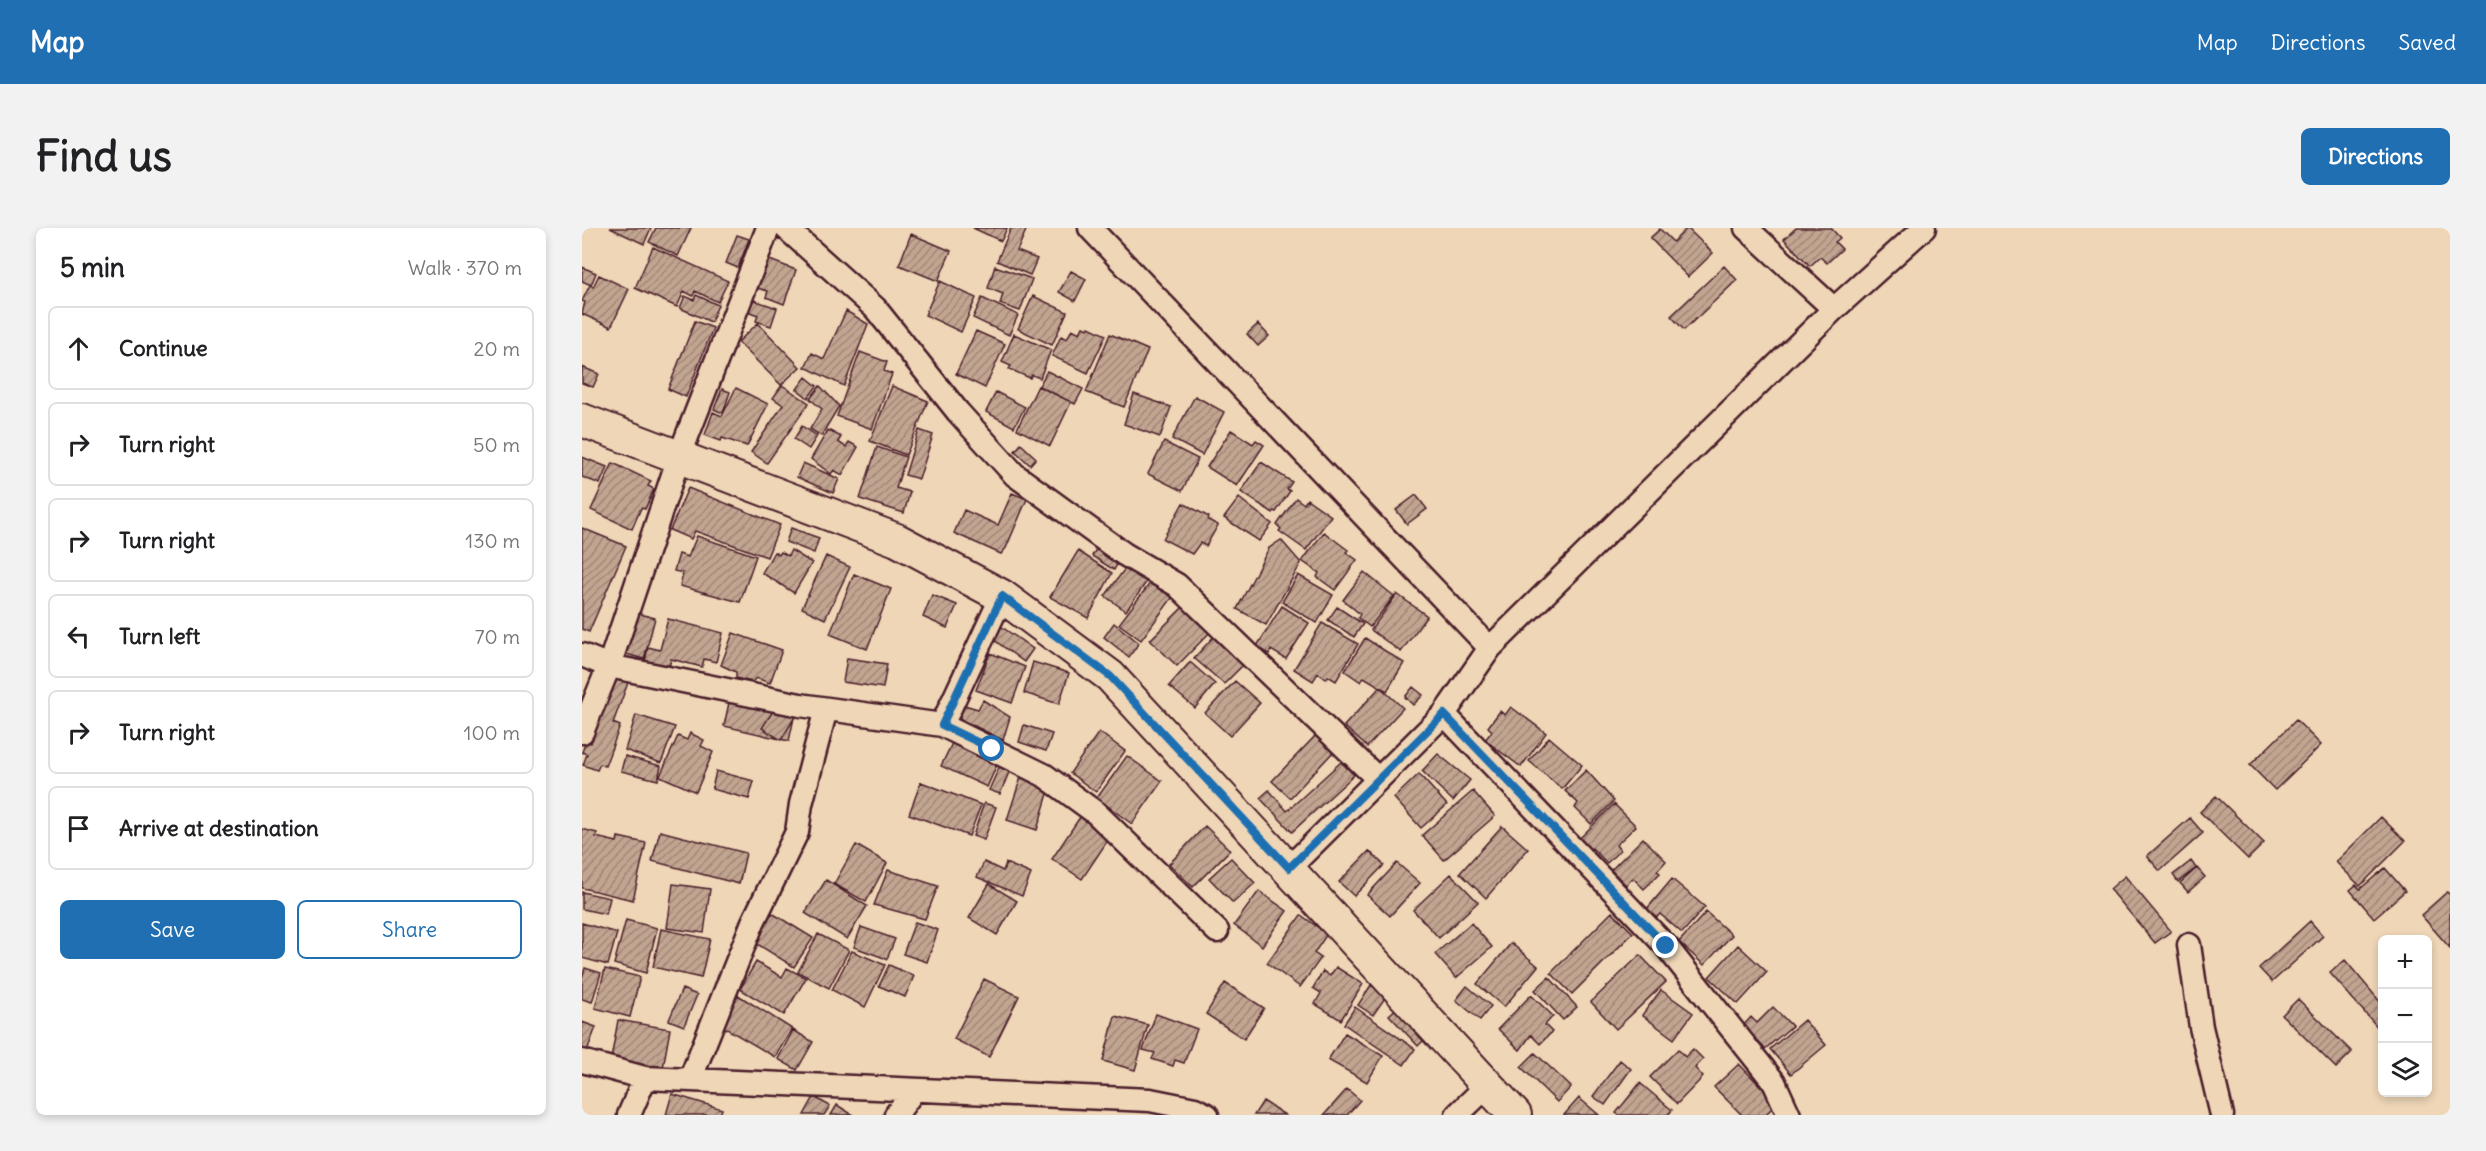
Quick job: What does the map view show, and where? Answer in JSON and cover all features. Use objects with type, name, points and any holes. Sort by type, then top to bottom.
[{"type":"street","points":[[582,732],[609,666],[679,457],[768,228]]},
{"type":"street","points":[[786,228],[875,308],[958,412],[1016,475],[1124,554],[1177,585],[1378,779]]},
{"type":"street","points":[[1090,228],[1490,648]]},
{"type":"street","points":[[1746,228],[1834,309]]},
{"type":"street","points":[[1289,868],[1444,714],[1490,648],[1834,309],[1924,228]]},
{"type":"street","points":[[582,420],[897,540],[1002,596],[1110,676],[1515,1115]]},
{"type":"street","points":[[942,725],[1002,596]]},
{"type":"street","points":[[582,655],[609,666],[826,708],[942,725],[1044,775],[1096,813],[1216,931]]},
{"type":"street","points":[[690,1080],[753,922],[797,832],[801,804],[826,708]]},
{"type":"street","points":[[1444,714],[1666,946],[1774,1082],[1788,1115]]},
{"type":"street","points":[[2189,945],[2201,1027],[2222,1115]]},
{"type":"street","points":[[582,1062],[645,1078],[914,1090],[1066,1106],[1150,1100],[1195,1109],[1207,1115]]},
{"type":"street","points":[[629,1115],[645,1078]]},
{"type":"street","points":[[1457,1115],[1488,1085]]},
{"type":"street","points":[[896,1115],[914,1090]]},
{"type":"building","points":[[610,228],[651,228],[644,244]]},
{"type":"building","points":[[656,228],[691,228],[678,256],[649,242]]},
{"type":"building","points":[[973,228],[1007,228],[1001,241]]},
{"type":"building","points":[[1011,228],[1027,228],[1017,251],[1037,259],[1030,275],[997,261]]},
{"type":"building","points":[[1687,228],[1713,253],[1688,277],[1650,238],[1660,229],[1673,242]]},
{"type":"building","points":[[1796,228],[1831,228],[1840,238],[1835,242],[1842,249],[1827,263],[1820,257],[1810,266],[1784,239]]},
{"type":"building","points":[[911,234],[951,251],[938,281],[899,265]]},
{"type":"building","points":[[737,235],[749,239],[738,268],[726,263]]},
{"type":"building","points":[[653,247],[728,281],[718,302],[695,291],[693,296],[684,291],[677,307],[635,288]]},
{"type":"building","points":[[767,259],[796,270],[784,304],[766,297],[768,291],[757,288]]},
{"type":"building","points":[[995,266],[1032,279],[1020,311],[1000,304],[1003,294],[988,288]]},
{"type":"building","points":[[1724,266],[1737,280],[1684,330],[1671,316]]},
{"type":"building","points":[[582,267],[596,273],[591,285],[582,281]]},
{"type":"building","points":[[1071,271],[1086,279],[1075,301],[1059,292]]},
{"type":"building","points":[[599,275],[629,289],[611,327],[582,314],[585,302],[582,301],[590,285],[593,287]]},
{"type":"building","points":[[940,281],[976,298],[961,332],[925,315]]},
{"type":"building","points":[[696,295],[718,305],[711,322],[680,308],[685,296],[694,300]]},
{"type":"building","points":[[1033,296],[1067,312],[1052,345],[1018,329]]},
{"type":"building","points":[[982,298],[1018,315],[1009,335],[973,318]]},
{"type":"building","points":[[751,299],[777,308],[771,326],[756,321],[758,315],[747,311]]},
{"type":"building","points":[[846,311],[868,324],[844,386],[805,367],[812,353],[824,359]]},
{"type":"building","points":[[695,321],[713,328],[686,397],[668,389]]},
{"type":"building","points":[[758,323],[800,367],[781,385],[738,342]]},
{"type":"building","points":[[1258,324],[1269,336],[1258,346],[1247,334]]},
{"type":"building","points":[[1083,327],[1088,329],[1089,327],[1106,335],[1088,373],[1052,356],[1061,336],[1067,339],[1072,329],[1080,333]]},
{"type":"building","points":[[976,331],[1005,344],[985,388],[956,374]]},
{"type":"building","points":[[1014,334],[1051,350],[1040,378],[1032,375],[1030,378],[1009,369],[1011,366],[1002,362]]},
{"type":"building","points":[[1110,334],[1148,350],[1124,407],[1086,392]]},
{"type":"building","points":[[860,352],[887,362],[884,371],[892,374],[872,429],[837,416]]},
{"type":"building","points":[[582,367],[599,374],[593,387],[582,383]]},
{"type":"building","points":[[1047,371],[1083,389],[1075,404],[1039,386]]},
{"type":"building","points":[[806,377],[817,386],[808,398],[797,389]]},
{"type":"building","points":[[782,385],[809,403],[767,463],[751,452],[783,405],[773,398]]},
{"type":"building","points":[[820,386],[839,406],[821,436],[810,429],[822,409],[810,399]]},
{"type":"building","points":[[892,386],[928,401],[906,455],[870,441]]},
{"type":"building","points":[[1038,386],[1071,402],[1050,446],[1017,429]]},
{"type":"building","points":[[736,388],[768,404],[747,446],[705,435],[713,412],[722,416]]},
{"type":"building","points":[[722,389],[730,392],[723,413],[714,409]]},
{"type":"building","points":[[996,392],[1025,407],[1014,427],[986,412]]},
{"type":"building","points":[[1134,394],[1171,407],[1160,437],[1124,424]]},
{"type":"building","points":[[1195,396],[1224,412],[1202,455],[1172,439]]},
{"type":"building","points":[[802,426],[817,436],[809,449],[794,439]]},
{"type":"building","points":[[828,430],[841,437],[838,442],[846,447],[849,442],[858,447],[842,475],[834,470],[831,474],[811,459]]},
{"type":"building","points":[[919,430],[933,435],[919,479],[905,475]]},
{"type":"building","points":[[1231,430],[1253,444],[1256,440],[1264,445],[1237,486],[1207,467]]},
{"type":"building","points":[[1164,442],[1198,459],[1182,491],[1148,474]]},
{"type":"building","points":[[1021,444],[1036,458],[1030,465],[1015,451]]},
{"type":"building","points":[[877,447],[906,457],[896,488],[910,492],[904,513],[860,499]]},
{"type":"building","points":[[582,457],[607,467],[600,484],[582,477]]},
{"type":"building","points":[[1261,462],[1292,482],[1287,489],[1290,491],[1273,513],[1241,492]]},
{"type":"building","points":[[613,463],[651,481],[648,486],[654,489],[645,509],[641,508],[632,529],[591,510]]},
{"type":"building","points":[[803,463],[839,479],[833,493],[797,477]]},
{"type":"building","points":[[688,488],[780,525],[767,557],[695,531],[691,539],[670,530]]},
{"type":"building","points":[[1012,493],[1027,499],[1006,548],[1001,554],[954,533],[964,510],[998,525]]},
{"type":"building","points":[[1416,495],[1427,509],[1407,524],[1396,510]]},
{"type":"building","points":[[1239,498],[1272,524],[1259,541],[1224,518]]},
{"type":"building","points":[[1296,498],[1304,504],[1307,499],[1331,516],[1306,550],[1279,531],[1281,529],[1277,525]]},
{"type":"building","points":[[1183,503],[1209,517],[1208,520],[1218,525],[1206,546],[1200,543],[1192,554],[1163,539]]},
{"type":"building","points":[[582,528],[626,546],[589,632],[582,629]]},
{"type":"building","points":[[791,528],[819,538],[814,553],[786,542]]},
{"type":"building","points":[[1324,532],[1348,550],[1346,552],[1357,560],[1335,590],[1317,577],[1319,573],[1302,561]]},
{"type":"building","points":[[697,536],[756,556],[740,602],[680,586],[683,573],[674,571],[679,554],[688,557]]},
{"type":"building","points":[[1281,540],[1301,563],[1266,625],[1237,609],[1269,548]]},
{"type":"building","points":[[1099,544],[1121,557],[1114,570],[1092,556]]},
{"type":"building","points":[[791,550],[812,563],[794,593],[762,573],[774,552],[779,555],[781,552],[788,556]]},
{"type":"building","points":[[1078,551],[1112,573],[1088,618],[1050,597]]},
{"type":"building","points":[[826,556],[850,567],[825,619],[802,608]]},
{"type":"building","points":[[1129,563],[1150,577],[1126,611],[1105,596]]},
{"type":"building","points":[[1364,572],[1394,596],[1370,627],[1358,618],[1360,614],[1343,600]]},
{"type":"building","points":[[854,574],[891,589],[867,649],[830,634]]},
{"type":"building","points":[[1298,575],[1333,595],[1317,623],[1282,602]]},
{"type":"building","points":[[1154,578],[1175,594],[1141,640],[1119,624]]},
{"type":"building","points":[[1397,594],[1427,616],[1401,652],[1371,630]]},
{"type":"building","points":[[932,595],[957,605],[947,628],[923,617]]},
{"type":"building","points":[[1189,601],[1215,627],[1177,666],[1150,640]]},
{"type":"building","points":[[1282,606],[1309,623],[1286,659],[1271,650],[1269,654],[1257,646]]},
{"type":"building","points":[[1337,607],[1363,624],[1354,637],[1328,620]]},
{"type":"building","points":[[637,613],[655,618],[644,659],[626,654]]},
{"type":"building","points":[[668,619],[723,633],[716,662],[704,659],[702,667],[671,659],[669,668],[645,662],[648,647],[660,650]]},
{"type":"building","points":[[995,622],[1033,649],[1024,662],[986,634]]},
{"type":"building","points":[[1114,623],[1139,643],[1129,657],[1104,637]]},
{"type":"building","points":[[1322,623],[1358,644],[1336,681],[1328,676],[1326,679],[1318,673],[1313,681],[1294,669]]},
{"type":"building","points":[[1218,632],[1249,659],[1224,684],[1194,658]]},
{"type":"building","points":[[733,633],[782,650],[770,683],[756,678],[752,682],[736,678],[736,672],[721,665]]},
{"type":"building","points":[[1365,638],[1404,663],[1387,691],[1364,677],[1361,682],[1345,671]]},
{"type":"building","points":[[990,653],[1025,667],[1012,703],[976,690]]},
{"type":"building","points":[[847,658],[887,664],[883,688],[843,682]]},
{"type":"building","points":[[1033,662],[1069,673],[1059,704],[1024,693]]},
{"type":"building","points":[[1190,662],[1215,684],[1195,708],[1169,686]]},
{"type":"building","points":[[613,673],[629,680],[613,723],[620,726],[605,766],[600,764],[597,770],[583,765],[587,754],[582,752],[586,741],[591,743],[601,716],[597,714]]},
{"type":"building","points":[[1235,681],[1260,703],[1230,736],[1205,713]]},
{"type":"building","points":[[1380,687],[1403,708],[1367,747],[1344,726]]},
{"type":"building","points":[[1413,687],[1423,695],[1413,705],[1405,697]]},
{"type":"building","points":[[730,698],[795,713],[789,741],[724,726]]},
{"type":"building","points":[[983,700],[1010,717],[1003,740],[954,716],[961,704],[978,709]]},
{"type":"building","points":[[777,705],[795,717],[781,740],[762,728]]},
{"type":"building","points":[[1511,707],[1546,733],[1521,767],[1485,740],[1492,731],[1488,727],[1500,711],[1505,715]]},
{"type":"building","points":[[636,715],[675,727],[661,763],[625,750]]},
{"type":"building","points":[[2296,720],[2321,745],[2275,790],[2250,765]]},
{"type":"building","points":[[1024,725],[1052,734],[1046,751],[1019,742]]},
{"type":"building","points":[[1099,732],[1125,751],[1096,792],[1070,773]]},
{"type":"building","points":[[690,733],[704,740],[701,746],[713,752],[696,792],[660,776],[678,736],[687,740]]},
{"type":"building","points":[[1317,734],[1334,751],[1290,798],[1272,781]]},
{"type":"building","points":[[956,735],[1000,758],[987,787],[941,766]]},
{"type":"building","points":[[1549,737],[1582,765],[1562,789],[1529,761]]},
{"type":"building","points":[[1438,754],[1470,780],[1453,801],[1422,771]]},
{"type":"building","points":[[625,756],[661,766],[658,780],[621,771]]},
{"type":"building","points":[[1127,756],[1162,781],[1132,824],[1097,798]]},
{"type":"building","points":[[1002,761],[1012,765],[1000,794],[989,790]]},
{"type":"building","points":[[1341,762],[1354,775],[1292,832],[1260,798],[1269,790],[1287,811]]},
{"type":"building","points":[[1586,770],[1614,801],[1591,824],[1575,808],[1578,803],[1565,791]]},
{"type":"building","points":[[716,771],[754,781],[749,799],[712,789]]},
{"type":"building","points":[[1419,774],[1447,805],[1421,828],[1394,798]]},
{"type":"building","points":[[1021,777],[1050,787],[1037,830],[1007,820]]},
{"type":"building","points":[[921,782],[981,805],[969,836],[909,814]]},
{"type":"building","points":[[1473,791],[1495,816],[1444,860],[1422,835]]},
{"type":"building","points":[[2216,796],[2264,843],[2248,859],[2200,812]]},
{"type":"building","points":[[984,803],[996,807],[984,840],[973,836]]},
{"type":"building","points":[[1614,804],[1636,826],[1616,845],[1620,850],[1607,863],[1592,848],[1589,851],[1578,840]]},
{"type":"building","points":[[1080,817],[1110,837],[1082,879],[1052,859]]},
{"type":"building","points":[[2381,817],[2405,841],[2360,886],[2336,862]]},
{"type":"building","points":[[2190,818],[2203,833],[2160,871],[2147,856]]},
{"type":"building","points":[[1205,826],[1230,850],[1193,887],[1169,864]]},
{"type":"building","points":[[1502,826],[1528,849],[1486,898],[1460,873]]},
{"type":"building","points":[[582,829],[597,833],[596,837],[617,842],[618,837],[646,843],[633,900],[582,888]]},
{"type":"building","points":[[660,831],[746,853],[739,884],[652,861]]},
{"type":"building","points":[[1643,838],[1666,861],[1657,871],[1660,873],[1644,889],[1633,878],[1626,885],[1611,870]]},
{"type":"building","points":[[856,845],[887,863],[866,902],[834,884]]},
{"type":"building","points":[[1369,851],[1384,865],[1354,896],[1339,882]]},
{"type":"building","points":[[1231,858],[1255,883],[1233,903],[1209,878]]},
{"type":"building","points":[[2191,861],[2196,868],[2178,882],[2173,875]]},
{"type":"building","points":[[984,862],[1003,871],[1006,863],[1031,874],[1022,896],[977,877]]},
{"type":"building","points":[[1397,863],[1420,883],[1390,916],[1367,895]]},
{"type":"building","points":[[2197,868],[2205,877],[2188,892],[2180,883]]},
{"type":"building","points":[[2385,868],[2405,891],[2374,918],[2350,890],[2356,885],[2360,889]]},
{"type":"building","points":[[888,870],[938,886],[925,919],[874,905]]},
{"type":"building","points":[[1451,874],[1478,902],[1439,938],[1413,910]]},
{"type":"building","points":[[2125,876],[2171,931],[2155,943],[2110,889]]},
{"type":"building","points":[[1672,879],[1705,907],[1682,933],[1660,914],[1656,918],[1646,910]]},
{"type":"building","points":[[826,880],[867,906],[847,939],[805,913]]},
{"type":"building","points":[[673,884],[710,889],[704,933],[667,928]]},
{"type":"building","points":[[989,884],[1017,901],[997,935],[969,918]]},
{"type":"building","points":[[1259,891],[1287,911],[1262,946],[1234,925]]},
{"type":"building","points":[[582,892],[610,898],[606,914],[582,909]]},
{"type":"building","points":[[2447,892],[2450,895],[2450,948],[2421,915]]},
{"type":"building","points":[[1612,912],[1633,933],[1572,994],[1551,973]]},
{"type":"building","points":[[1706,912],[1732,935],[1704,965],[1679,942]]},
{"type":"building","points":[[772,913],[813,938],[794,967],[754,942]]},
{"type":"building","points":[[1301,915],[1327,934],[1314,953],[1321,958],[1300,987],[1267,963]]},
{"type":"building","points":[[626,920],[657,928],[646,973],[614,964]]},
{"type":"building","points":[[2310,921],[2323,936],[2272,982],[2259,968]]},
{"type":"building","points":[[915,922],[938,930],[927,962],[903,954]]},
{"type":"building","points":[[582,923],[617,933],[608,965],[582,958]]},
{"type":"building","points":[[1471,923],[1492,947],[1456,978],[1435,954]]},
{"type":"building","points":[[861,927],[895,939],[887,959],[854,947]]},
{"type":"building","points":[[661,929],[710,939],[701,978],[653,967]]},
{"type":"building","points":[[818,934],[849,950],[829,988],[798,972]]},
{"type":"building","points":[[1511,943],[1538,966],[1504,1007],[1477,984]]},
{"type":"building","points":[[1738,945],[1767,972],[1738,1004],[1709,977]]},
{"type":"building","points":[[852,951],[885,965],[865,1007],[832,990]]},
{"type":"building","points":[[1640,955],[1666,982],[1616,1029],[1591,1002]]},
{"type":"building","points":[[2345,960],[2378,999],[2378,1028],[2330,973]]},
{"type":"building","points":[[756,962],[782,977],[787,968],[806,978],[784,1015],[740,989]]},
{"type":"building","points":[[889,965],[914,976],[905,997],[879,986]]},
{"type":"building","points":[[1336,967],[1363,984],[1341,1020],[1315,1004],[1321,993],[1313,988],[1323,971],[1330,976]]},
{"type":"building","points":[[585,968],[601,973],[592,1002],[582,999],[582,978]]},
{"type":"building","points":[[605,969],[640,977],[630,1017],[595,1008]]},
{"type":"building","points":[[1549,977],[1577,1007],[1563,1020],[1535,990]]},
{"type":"building","points":[[984,979],[1019,996],[989,1057],[954,1039]]},
{"type":"building","points":[[1225,983],[1264,1008],[1244,1039],[1206,1014]]},
{"type":"building","points":[[1371,985],[1387,995],[1373,1015],[1358,1005]]},
{"type":"building","points":[[1467,986],[1491,1006],[1480,1020],[1456,1000]]},
{"type":"building","points":[[682,989],[697,995],[684,1026],[669,1020]]},
{"type":"building","points":[[1661,990],[1693,1013],[1674,1039],[1642,1015]]},
{"type":"building","points":[[738,995],[792,1029],[775,1057],[720,1025]]},
{"type":"building","points":[[1531,995],[1553,1016],[1545,1025],[1552,1032],[1540,1044],[1531,1035],[1520,1050],[1498,1029]]},
{"type":"building","points":[[2298,999],[2352,1052],[2336,1068],[2282,1015]]},
{"type":"building","points":[[1399,1006],[1427,1037],[1418,1046],[1389,1015]]},
{"type":"building","points":[[1355,1007],[1415,1049],[1404,1065],[1344,1024]]},
{"type":"building","points":[[1773,1007],[1792,1026],[1765,1049],[1743,1026],[1751,1017],[1757,1023]]},
{"type":"building","points":[[1156,1014],[1197,1029],[1184,1063],[1175,1060],[1173,1066],[1152,1059],[1155,1053],[1143,1050]]},
{"type":"building","points":[[1115,1016],[1148,1025],[1135,1070],[1103,1061]]},
{"type":"building","points":[[618,1020],[670,1029],[663,1068],[611,1059]]},
{"type":"building","points":[[1804,1020],[1826,1045],[1791,1074],[1770,1049]]},
{"type":"building","points":[[582,1022],[596,1027],[585,1056],[582,1055]]},
{"type":"building","points":[[793,1030],[813,1042],[797,1070],[778,1059]]},
{"type":"building","points":[[1345,1033],[1383,1056],[1367,1082],[1328,1060]]},
{"type":"building","points":[[1678,1049],[1685,1057],[1693,1049],[1703,1059],[1695,1068],[1703,1077],[1677,1104],[1650,1077]]},
{"type":"building","points":[[1535,1053],[1571,1087],[1557,1102],[1521,1067]]},
{"type":"building","points":[[1620,1060],[1631,1069],[1605,1105],[1593,1096]]},
{"type":"building","points":[[1739,1064],[1777,1103],[1765,1115],[1742,1115],[1714,1087]]},
{"type":"building","points":[[1640,1083],[1672,1110],[1668,1115],[1619,1115],[1616,1113]]},
{"type":"building","points":[[1347,1089],[1360,1100],[1347,1115],[1324,1115]]},
{"type":"building","points":[[672,1094],[722,1109],[720,1115],[666,1115]]},
{"type":"building","points":[[814,1097],[830,1106],[824,1115],[804,1115]]},
{"type":"building","points":[[1579,1098],[1599,1115],[1564,1115]]},
{"type":"building","points":[[1263,1101],[1285,1115],[1254,1115]]},
{"type":"building","points":[[837,1105],[853,1115],[831,1115]]},
{"type":"route","points":[[992,749],[942,725],[1002,596],[1110,676],[1289,868],[1444,714],[1666,946]]}]
